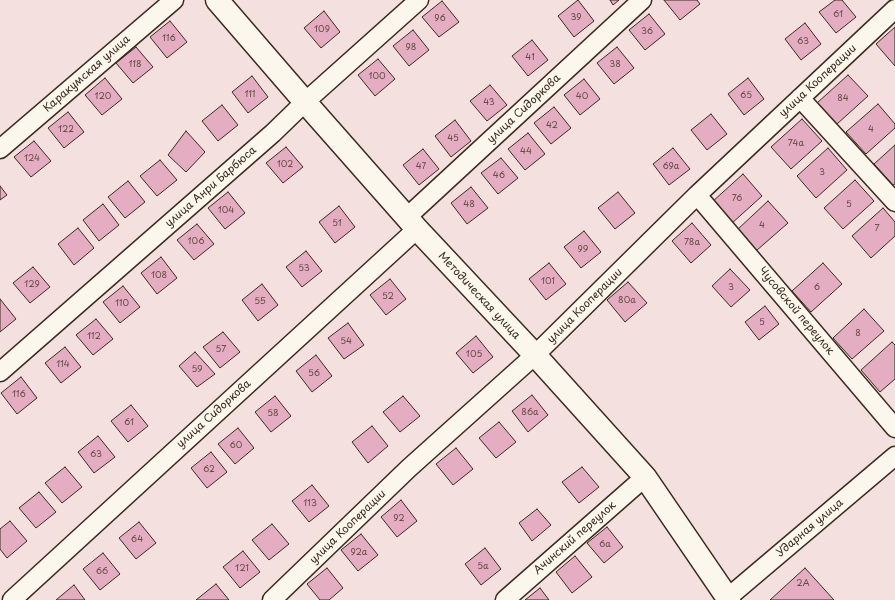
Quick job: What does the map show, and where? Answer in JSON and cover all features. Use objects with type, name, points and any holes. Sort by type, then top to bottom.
[{"type":"main road","name":"Методическая улица","points":[[217,0],[412,224],[535,355],[646,477],[727,599]]},
{"type":"street","name":"Каракумская улица","points":[[0,149],[174,0]]},
{"type":"street","name":"улица Анри Барбюса","points":[[0,372],[273,133],[305,102],[419,0]]},
{"type":"street","name":"улица Сидоркова","points":[[12,600],[412,224],[642,0]]},
{"type":"street","name":"улица Кооперации","points":[[272,600],[409,468],[535,355],[697,195],[895,9]]},
{"type":"street","points":[[800,98],[895,202]]},
{"type":"street","name":"Чусовской переулок","points":[[697,195],[895,428]]},
{"type":"street","name":"Ударная улица","points":[[727,599],[895,456]]},
{"type":"street","name":"Ачинский переулок","points":[[504,600],[646,477]]},
{"type":"building","points":[[578,0],[594,21],[574,37],[558,16]]},
{"type":"building","points":[[610,0],[619,0],[613,5]]},
{"type":"building","points":[[664,0],[697,0],[700,4],[680,20]]},
{"type":"building","points":[[835,0],[842,0],[856,17],[836,33],[819,12]]},
{"type":"building","points":[[442,1],[459,22],[439,37],[422,17]]},
{"type":"building","points":[[324,11],[340,32],[321,48],[304,28]]},
{"type":"building","points":[[649,14],[665,34],[645,50],[629,30]]},
{"type":"building","points":[[170,21],[187,42],[167,58],[150,37]]},
{"type":"building","points":[[805,23],[821,44],[801,60],[785,39]]},
{"type":"building","points":[[895,27],[895,66],[876,44]]},
{"type":"building","points":[[413,30],[429,50],[409,66],[393,46]]},
{"type":"building","points":[[532,40],[548,60],[528,76],[512,56]]},
{"type":"building","points":[[136,47],[153,67],[133,83],[116,63]]},
{"type":"building","points":[[617,47],[634,68],[614,84],[597,63]]},
{"type":"building","points":[[378,59],[395,79],[375,96],[358,75]]},
{"type":"building","points":[[848,75],[868,96],[837,124],[817,103]]},
{"type":"building","points":[[252,76],[268,97],[248,113],[232,92]]},
{"type":"building","points":[[105,78],[122,99],[102,115],[85,95]]},
{"type":"building","points":[[748,78],[764,99],[744,115],[728,94]]},
{"type":"building","points":[[584,79],[600,99],[580,115],[564,95]]},
{"type":"building","points":[[490,85],[507,105],[487,121],[470,101]]},
{"type":"building","points":[[878,104],[895,124],[895,128],[866,154],[846,132]]},
{"type":"building","points":[[222,105],[238,125],[218,141],[202,121]]},
{"type":"building","points":[[554,107],[571,128],[551,144],[534,123]]},
{"type":"building","points":[[68,112],[84,132],[64,148],[48,128]]},
{"type":"building","points":[[711,114],[727,134],[707,150],[691,130]]},
{"type":"building","points":[[802,119],[822,141],[791,169],[771,147]]},
{"type":"building","points":[[455,120],[471,141],[451,157],[435,136]]},
{"type":"building","points":[[186,131],[205,152],[186,172],[168,155]]},
{"type":"building","points":[[528,133],[545,154],[525,170],[508,149]]},
{"type":"building","points":[[34,141],[51,161],[31,177],[14,157]]},
{"type":"building","points":[[895,145],[895,184],[893,185],[874,164]]},
{"type":"building","points":[[286,147],[303,167],[283,183],[266,163]]},
{"type":"building","points":[[673,148],[690,169],[669,185],[653,164]]},
{"type":"building","points":[[828,148],[847,170],[816,198],[797,176]]},
{"type":"building","points":[[423,149],[439,169],[419,185],[403,165]]},
{"type":"building","points":[[501,158],[518,178],[498,194],[481,173]]},
{"type":"building","points":[[160,160],[177,180],[157,196],[140,176]]},
{"type":"building","points":[[743,174],[762,196],[731,224],[712,202]]},
{"type":"building","points":[[855,180],[874,201],[843,229],[824,208]]},
{"type":"building","points":[[128,181],[145,202],[125,218],[108,197]]},
{"type":"building","points":[[0,186],[7,195],[0,200]]},
{"type":"building","points":[[471,187],[488,208],[467,224],[451,203]]},
{"type":"building","points":[[228,192],[245,213],[225,229],[208,208]]},
{"type":"building","points":[[618,192],[635,213],[615,229],[598,208]]},
{"type":"building","points":[[768,201],[788,223],[756,251],[737,230]]},
{"type":"building","points":[[103,204],[119,225],[99,241],[83,220]]},
{"type":"building","points":[[339,206],[355,227],[335,243],[319,222]]},
{"type":"building","points":[[883,208],[895,222],[895,236],[871,258],[852,236]]},
{"type":"building","points":[[692,223],[711,245],[691,263],[672,241]]},
{"type":"building","points":[[197,224],[214,244],[194,260],[177,240]]},
{"type":"building","points":[[78,228],[94,248],[74,265],[58,244]]},
{"type":"building","points":[[584,231],[601,252],[581,268],[564,247]]},
{"type":"building","points":[[306,251],[322,271],[302,287],[286,267]]},
{"type":"building","points":[[161,257],[177,278],[157,294],[141,273]]},
{"type":"building","points":[[549,263],[566,284],[546,300],[529,279]]},
{"type":"building","points":[[823,263],[842,284],[811,312],[792,291]]},
{"type":"building","points":[[33,267],[50,287],[30,303],[13,283]]},
{"type":"building","points":[[730,269],[750,290],[731,307],[712,286]]},
{"type":"building","points":[[390,279],[406,299],[386,315],[370,295]]},
{"type":"building","points":[[628,282],[647,303],[625,322],[607,300]]},
{"type":"building","points":[[262,284],[278,305],[258,321],[242,300]]},
{"type":"building","points":[[123,286],[140,307],[120,323],[103,302]]},
{"type":"building","points":[[0,299],[16,319],[0,332]]},
{"type":"building","points":[[765,306],[779,324],[759,340],[745,322]]},
{"type":"building","points":[[864,309],[884,331],[852,359],[833,338]]},
{"type":"building","points":[[96,319],[113,339],[93,355],[76,335]]},
{"type":"building","points":[[348,323],[364,345],[344,359],[328,338]]},
{"type":"building","points":[[223,332],[240,352],[220,368],[203,347]]},
{"type":"building","points":[[476,336],[493,357],[473,373],[456,353]]},
{"type":"building","points":[[892,342],[895,345],[895,379],[880,392],[861,370]]},
{"type":"building","points":[[65,347],[81,367],[61,383],[45,363]]},
{"type":"building","points":[[195,352],[215,374],[197,387],[179,366]]},
{"type":"building","points":[[316,355],[332,376],[312,392],[296,371]]},
{"type":"building","points":[[21,377],[37,398],[17,414],[1,393]]},
{"type":"building","points":[[532,395],[548,415],[528,432],[512,411]]},
{"type":"building","points":[[275,396],[291,416],[271,432],[255,412]]},
{"type":"building","points":[[403,396],[420,416],[400,432],[383,412]]},
{"type":"building","points":[[131,405],[148,426],[128,442],[111,421]]},
{"type":"building","points":[[499,422],[516,442],[496,458],[479,438]]},
{"type":"building","points":[[372,426],[388,446],[368,463],[352,442]]},
{"type":"building","points":[[238,428],[254,448],[235,464],[218,444]]},
{"type":"building","points":[[98,436],[115,457],[94,473],[78,452]]},
{"type":"building","points":[[456,448],[473,469],[453,485],[436,464]]},
{"type":"building","points":[[211,452],[227,472],[207,488],[191,468]]},
{"type":"building","points":[[65,467],[82,487],[62,503],[45,483]]},
{"type":"building","points":[[582,467],[599,487],[579,503],[562,482]]},
{"type":"building","points":[[312,485],[329,506],[309,522],[292,501]]},
{"type":"building","points":[[39,492],[56,512],[36,528],[19,508]]},
{"type":"building","points":[[401,500],[417,521],[397,537],[381,517]]},
{"type":"building","points":[[537,509],[551,525],[532,541],[519,523]]},
{"type":"building","points":[[10,521],[27,541],[7,558],[0,549],[0,529]]},
{"type":"building","points":[[139,522],[156,543],[136,559],[119,538]]},
{"type":"building","points":[[272,524],[289,544],[269,560],[252,540]]},
{"type":"building","points":[[607,527],[623,547],[604,563],[587,543]]},
{"type":"building","points":[[361,534],[378,555],[358,571],[341,550]]},
{"type":"building","points":[[485,548],[501,569],[481,585],[465,564]]},
{"type":"building","points":[[243,551],[260,572],[240,588],[223,567]]},
{"type":"building","points":[[103,553],[120,574],[100,590],[83,569]]},
{"type":"building","points":[[575,556],[592,577],[572,593],[556,572]]},
{"type":"building","points":[[327,568],[343,588],[329,600],[320,600],[307,584]]},
{"type":"building","points":[[805,568],[834,600],[770,600]]},
{"type":"building","points":[[216,584],[229,600],[196,600]]},
{"type":"building","points":[[74,585],[85,600],[56,600]]},
{"type":"building","points":[[540,588],[549,600],[525,600]]}]
